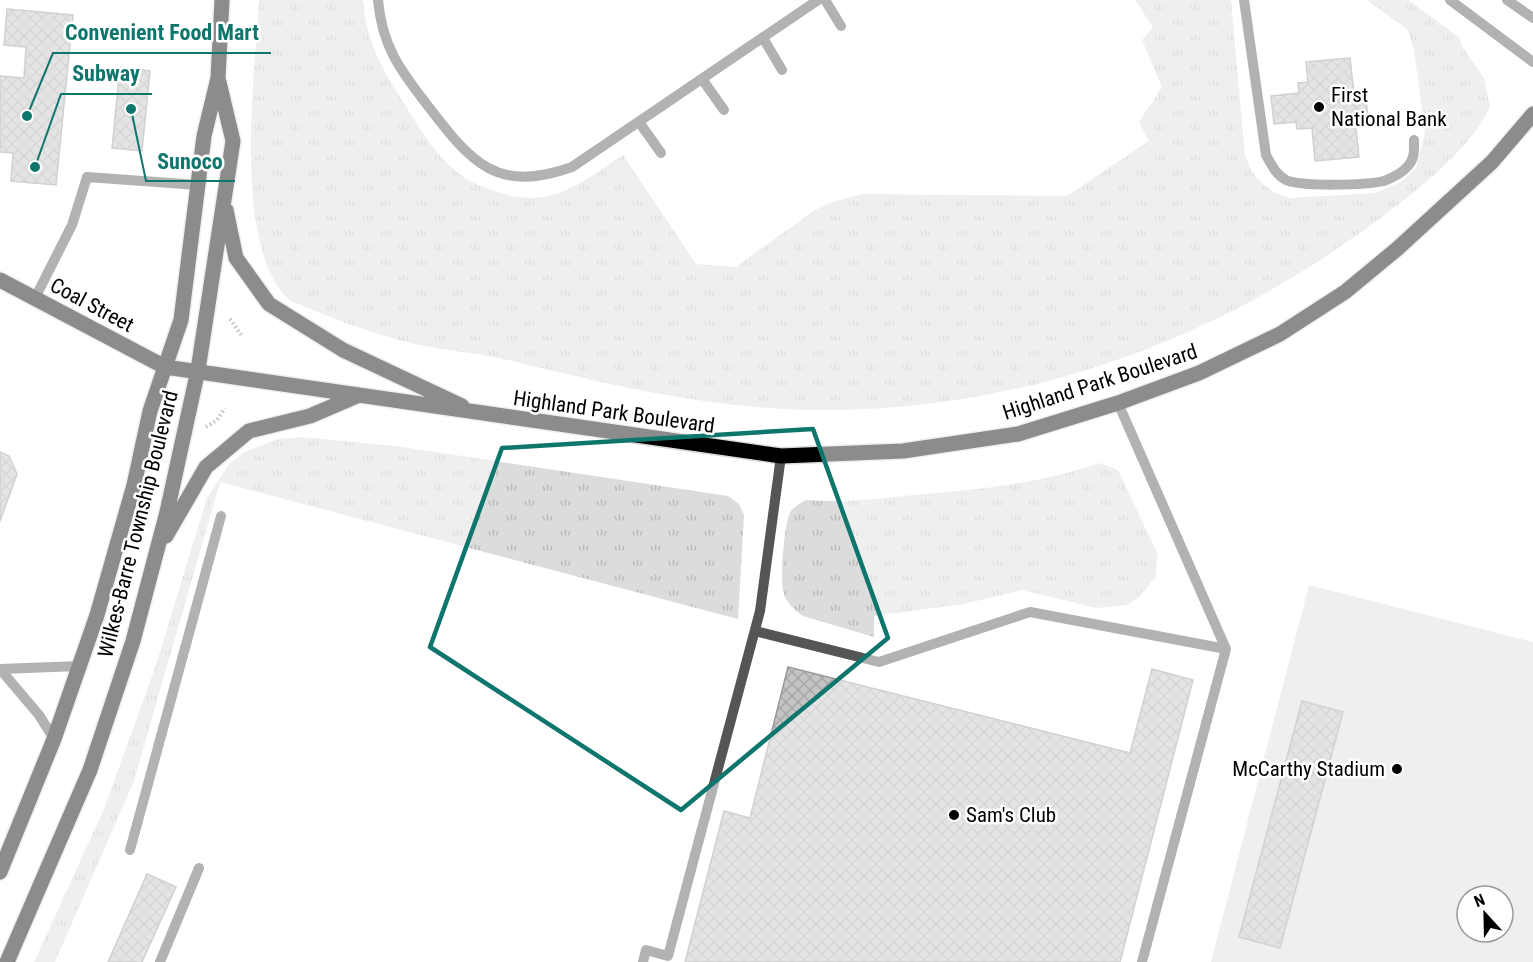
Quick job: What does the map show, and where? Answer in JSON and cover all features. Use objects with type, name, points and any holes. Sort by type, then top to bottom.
[{"type":"main road","name":"Wilkes-Barre Township Boulevard","points":[[0,872],[54,739],[80,666],[134,485],[150,411],[181,320],[204,136],[218,78],[222,0]]},
{"type":"main road","name":"Wilkes-Barre Township Boulevard","points":[[7,962],[90,770],[133,641],[156,554],[198,370],[233,141],[218,78]]},
{"type":"main road","name":"Highland Park Boulevard","points":[[165,367],[781,456],[903,451],[1018,434],[1118,403],[1199,373],[1260,344],[1345,292],[1492,162],[1533,114]]},
{"type":"main road","points":[[224,200],[236,258],[269,304],[343,350],[478,413]]},
{"type":"main road","name":"Coal Street","points":[[0,280],[165,367]]},
{"type":"main road","points":[[156,554],[206,467],[249,431],[310,416],[360,394]]},
{"type":"lane","points":[[378,0],[381,30],[389,51],[445,129],[467,155],[484,166],[525,178],[548,176],[572,167],[818,0]]},
{"type":"lane","points":[[825,0],[841,26]]},
{"type":"lane","points":[[1244,0],[1266,155],[1274,170],[1286,180],[1302,184],[1382,181],[1396,176],[1408,166],[1414,156],[1414,140]]},
{"type":"lane","points":[[1450,0],[1533,62]]},
{"type":"lane","points":[[1507,0],[1533,18]]},
{"type":"lane","points":[[763,38],[782,70]]},
{"type":"lane","points":[[702,79],[724,110]]},
{"type":"lane","points":[[639,122],[661,153]]},
{"type":"lane","points":[[35,298],[72,225],[87,177],[198,185]]},
{"type":"lane","points":[[1118,403],[1226,649],[1142,962]]},
{"type":"lane","points":[[644,962],[646,950],[668,956],[755,631],[781,456]]},
{"type":"lane","points":[[130,850],[221,516]]},
{"type":"lane","points":[[755,631],[879,662],[1030,612],[1226,649]]},
{"type":"lane","points":[[54,739],[39,715],[0,669],[80,666]]},
{"type":"lane","points":[[160,962],[199,868]]},
{"type":"path","points":[[230,318],[242,336]]},
{"type":"path","points":[[206,427],[217,420],[225,408]]},
{"type":"path","points":[[217,420],[225,428]]},
{"type":"highlighted area","points":[[813,429],[888,638],[681,810],[430,647],[502,448]]},
{"type":"green space","points":[[259,0],[363,0],[368,30],[378,57],[416,122],[444,160],[467,179],[481,186],[516,197],[547,196],[577,185],[623,155],[696,264],[736,267],[815,210],[862,194],[1067,196],[1149,141],[1139,122],[1162,87],[1142,40],[1153,27],[1135,0],[1231,0],[1245,155],[1251,170],[1261,182],[1275,193],[1290,198],[1375,193],[1401,182],[1416,168],[1425,132],[1414,50],[1408,30],[1367,0],[1408,0],[1460,38],[1461,45],[1484,78],[1490,106],[1480,125],[1447,163],[1404,200],[1344,244],[1276,287],[1205,324],[1131,355],[1055,379],[976,397],[897,407],[816,410],[736,405],[651,392],[500,358],[415,344],[368,330],[291,301],[272,277],[260,243],[253,203],[252,114]]},
{"type":"green space","points":[[301,437],[395,446],[728,496],[739,504],[744,515],[738,619],[220,482],[134,781],[55,962],[34,962],[104,809],[156,665],[207,498],[230,463],[245,452],[278,439]]},
{"type":"green space","points":[[1099,463],[1118,470],[1158,555],[1155,578],[1137,599],[1126,605],[1097,608],[1022,590],[964,604],[874,616],[874,637],[803,616],[796,611],[784,595],[782,575],[786,526],[791,511],[806,500],[860,500],[984,488],[1054,476]]},
{"type":"green space","name":"McCarthy Stadium","points":[[1309,585],[1533,642],[1533,962],[1211,962]]},
{"type":"building","points":[[7,9],[73,15],[56,185],[11,181],[13,153],[0,152],[0,76],[24,78],[26,47],[4,45]]},
{"type":"building","name":"First National Bank","points":[[1350,58],[1354,93],[1365,92],[1368,118],[1355,119],[1359,157],[1315,161],[1312,128],[1297,129],[1296,122],[1274,124],[1271,96],[1299,93],[1298,83],[1308,82],[1306,62]]},
{"type":"building","points":[[120,67],[150,71],[142,151],[112,148]]},
{"type":"building","points":[[0,452],[9,456],[17,474],[0,521]]},
{"type":"building","name":"Sam's Club","points":[[788,667],[1130,753],[1152,669],[1193,680],[1120,962],[685,962],[724,811],[750,818]]},
{"type":"building","points":[[1302,701],[1343,712],[1280,948],[1239,937]]},
{"type":"building","points":[[147,874],[176,887],[142,962],[108,962]]},
{"type":"place","name":"First National Bank","points":[[1319,107]]},
{"type":"place","name":"Sunoco","points":[[131,109]]},
{"type":"place","name":"Convenient Food Mart","points":[[27,116]]},
{"type":"place","name":"Subway","points":[[35,167]]},
{"type":"place","name":"McCarthy Stadium","points":[[1397,769]]},
{"type":"place","name":"Sam's Club","points":[[954,815]]}]
